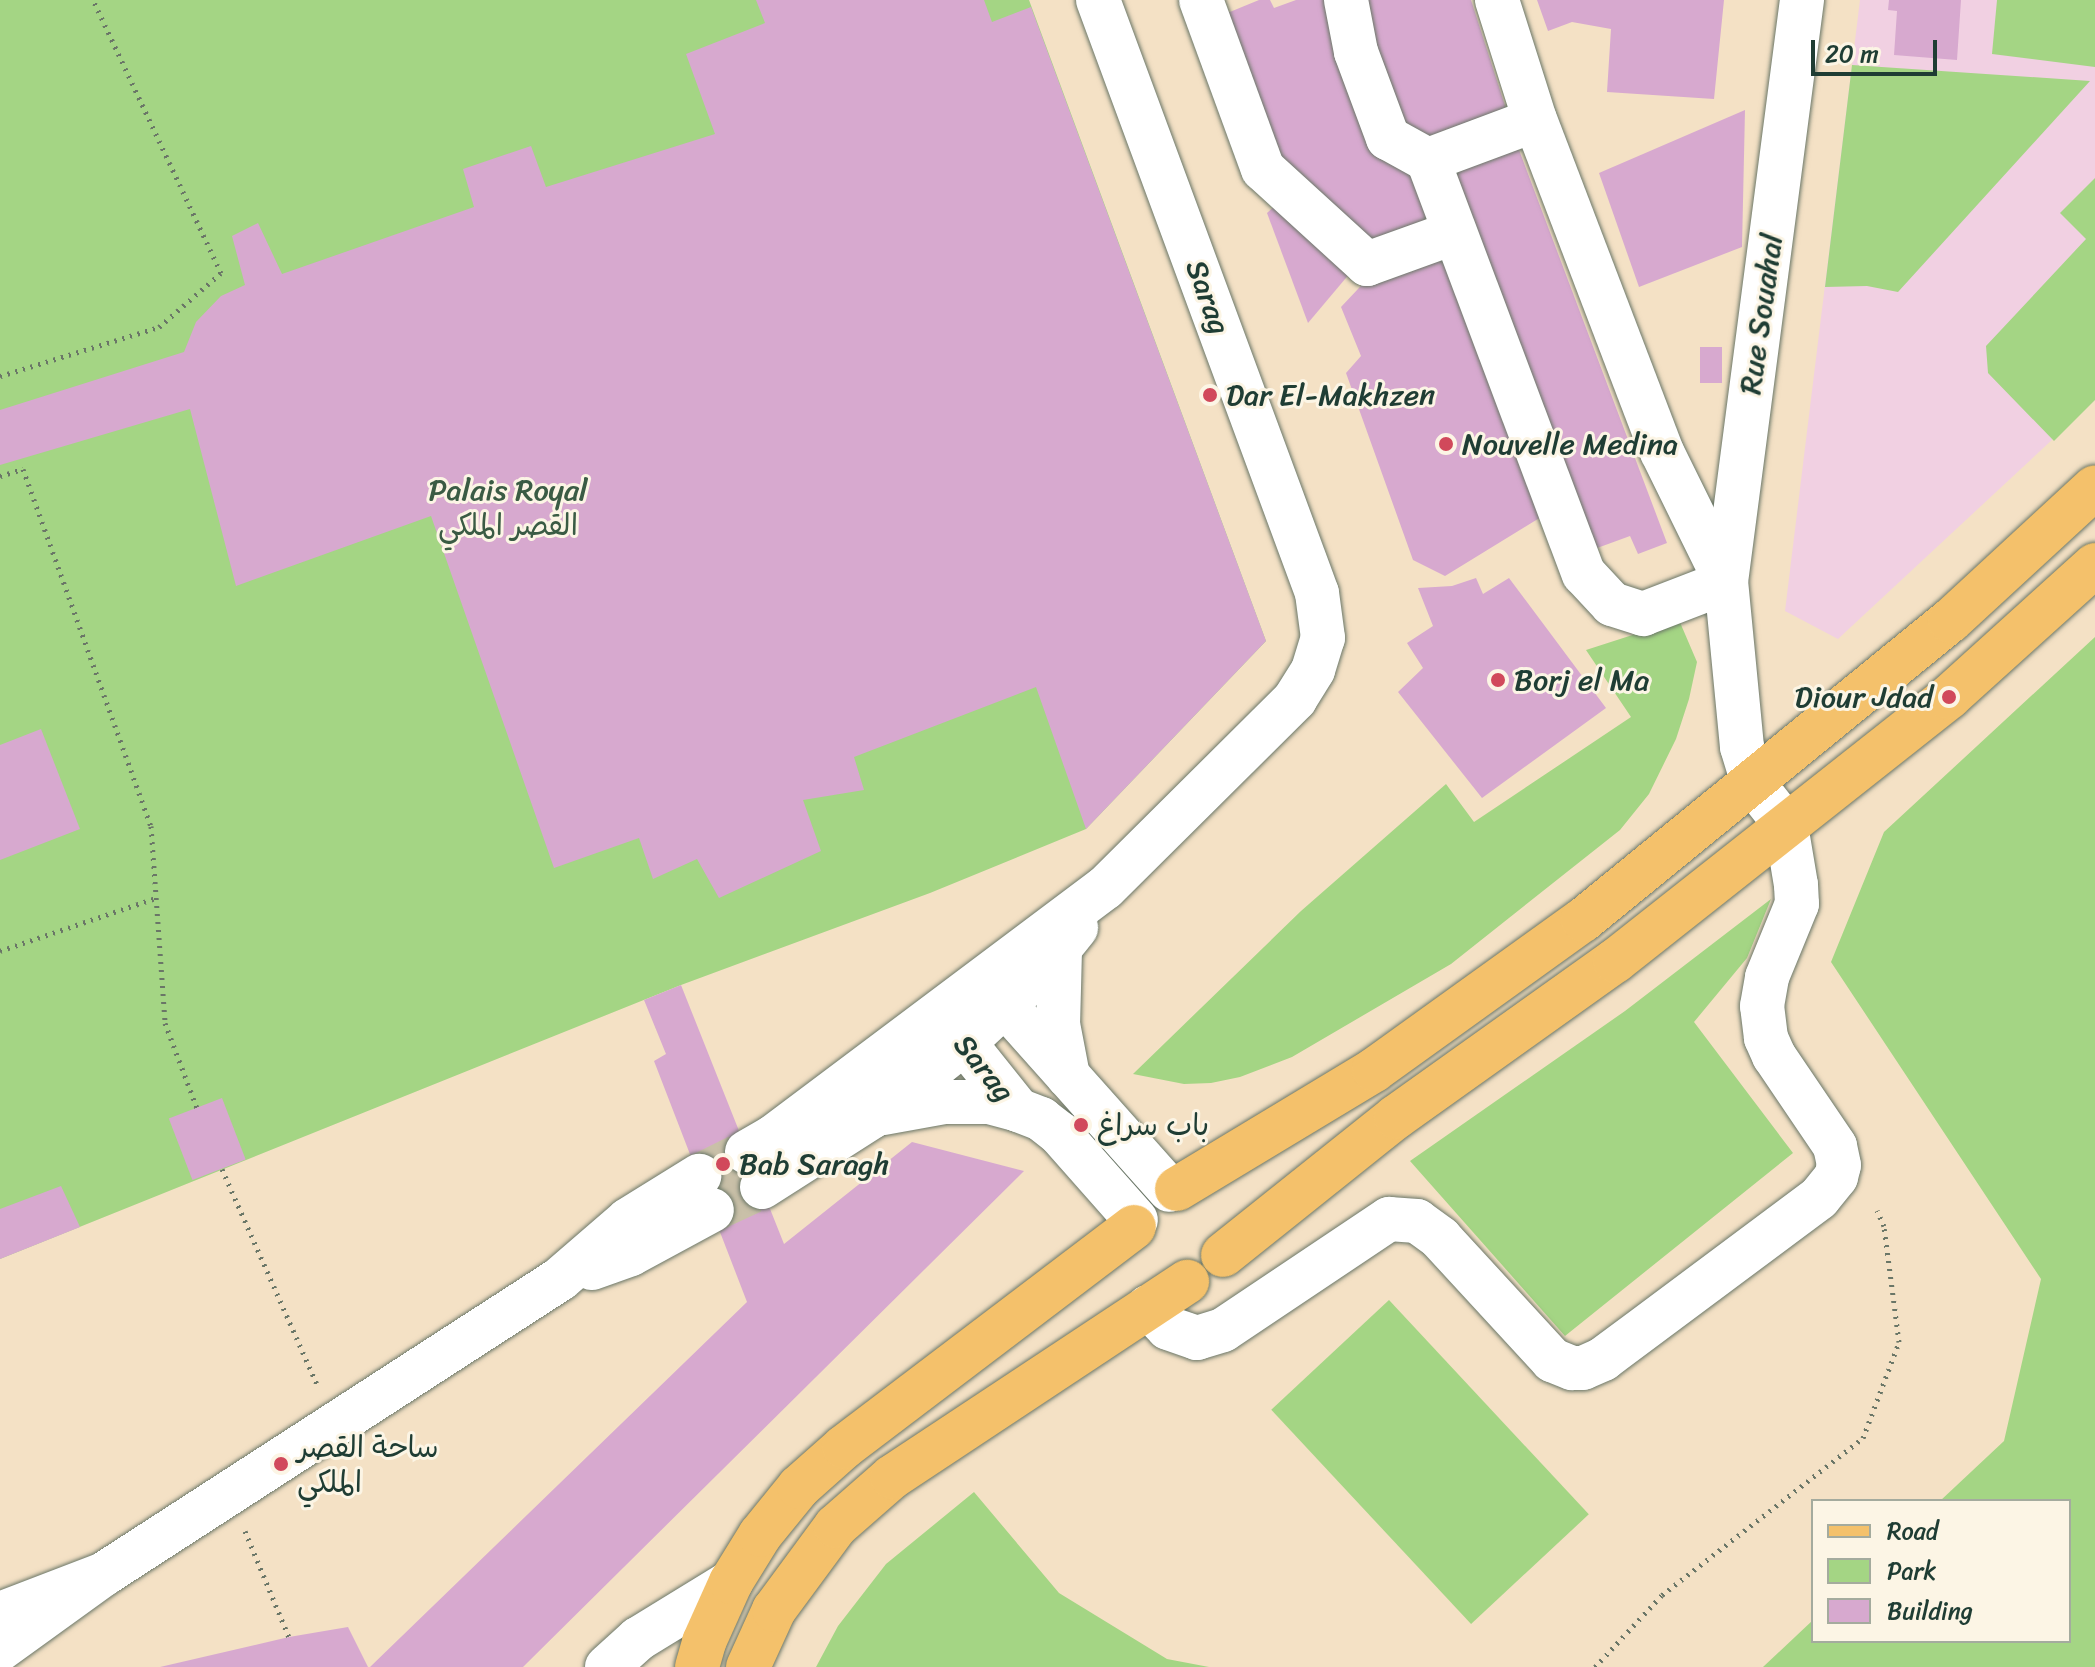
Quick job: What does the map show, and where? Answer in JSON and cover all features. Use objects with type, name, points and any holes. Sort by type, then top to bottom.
[{"type":"main road","points":[[697,1667],[704,1642],[731,1582],[760,1535],[799,1487],[844,1447],[1135,1224],[1144,1205],[1374,1070],[1583,920],[1950,621],[2095,487]]},
{"type":"main road","points":[[1223,1255],[1396,1117],[1615,961],[1949,697],[2095,565]]},
{"type":"main road","points":[[748,1667],[774,1610],[836,1526],[892,1477],[1148,1307],[1214,1269],[1223,1255],[1227,1240],[1218,1210],[1200,1194],[1173,1190]]},
{"type":"main road","points":[[1135,1224],[1137,1256],[1146,1268],[1158,1278],[1187,1282]]},
{"type":"street","name":"Sarag","points":[[1098,0],[1317,593],[1323,638],[1313,670],[1295,699],[1105,888]]},
{"type":"street","points":[[1201,0],[1263,169],[1367,264],[1453,233]]},
{"type":"street","points":[[1346,0],[1356,52],[1388,138],[1428,160],[1584,574],[1612,604],[1643,614],[1726,582],[1662,452],[1535,120],[1497,0]]},
{"type":"street","name":"Rue Souahal","points":[[1753,783],[1742,747],[1726,582],[1802,0]]},
{"type":"street","points":[[1428,160],[1535,120]]},
{"type":"street","points":[[1148,1307],[1168,1328],[1197,1338],[1223,1330],[1389,1219],[1417,1221],[1440,1238],[1552,1360],[1572,1368],[1583,1368],[1603,1359],[1819,1198],[1836,1177],[1839,1155],[1774,1056],[1766,1038],[1762,1006],[1775,951],[1797,904],[1786,825],[1753,783]]},
{"type":"street","points":[[993,992],[1060,950],[1105,888]]},
{"type":"street","points":[[1018,1110],[989,1102],[944,1102],[873,1116],[755,1170],[773,1137],[951,1027],[1105,888]]},
{"type":"street","points":[[1060,950],[1058,1024],[1068,1076]]},
{"type":"street","name":"Sarag","points":[[993,992],[1173,1190]]},
{"type":"street","name":"Sarag","points":[[951,1027],[1018,1110],[1041,1119],[1059,1133],[1135,1224]]},
{"type":"street","points":[[873,1116],[951,1027]]},
{"type":"street","points":[[0,1649],[104,1574],[560,1279],[631,1254],[705,1193]]},
{"type":"street","points":[[0,1614],[104,1574]]},
{"type":"street","points":[[607,1667],[638,1639],[731,1582]]},
{"type":"path","points":[[0,376],[159,327],[221,273],[93,0]]},
{"type":"path","points":[[0,476],[23,469],[151,826],[165,1023],[197,1108]]},
{"type":"path","points":[[0,951],[156,898]]},
{"type":"path","points":[[222,1169],[335,1425]]},
{"type":"path","points":[[1595,1667],[1662,1595],[1863,1438],[1899,1342],[1884,1226],[1877,1210]]},
{"type":"path","points":[[230,1493],[289,1637]]},
{"type":"shaded area","points":[[1860,0],[2095,0],[2095,400],[1838,639],[1785,611]]},
{"type":"green space","name":"Palais Royal القصر الملكي","points":[[0,0],[1029,0],[1266,641],[1086,829],[930,893],[681,985],[0,1259]]},
{"type":"green space","points":[[1997,0],[2095,0],[2095,67],[1992,54]]},
{"type":"green space","points":[[1852,65],[2090,81],[1898,292],[1867,286],[1825,287]]},
{"type":"green space","points":[[2095,178],[2095,400],[2054,441],[1988,373],[1986,346],[2086,239],[2060,213]]},
{"type":"green space","points":[[1679,620],[1697,662],[1689,699],[1676,739],[1649,794],[1620,830],[1451,964],[1292,1057],[1240,1077],[1211,1083],[1184,1084],[1133,1074],[1301,911],[1446,784],[1474,822],[1631,717],[1586,650]]},
{"type":"green space","points":[[2095,637],[2095,1667],[1763,1667],[1811,1622],[1811,1643],[2071,1643],[2071,1499],[1942,1499],[2004,1441],[2041,1279],[1831,962],[1884,832]]},
{"type":"green space","points":[[1771,899],[1747,958],[1694,1022],[1793,1153],[1565,1336],[1410,1161],[1625,1011]]},
{"type":"green space","points":[[1389,1300],[1589,1514],[1471,1624],[1271,1410]]},
{"type":"green space","points":[[974,1492],[1059,1593],[1167,1659],[1209,1667],[816,1667],[838,1626],[886,1564]]},
{"type":"building","points":[[756,0],[984,0],[992,22],[1031,7],[1266,641],[1086,829],[1036,687],[854,757],[864,790],[803,800],[821,851],[719,898],[697,859],[653,879],[639,838],[554,868],[431,516],[236,586],[190,409],[0,465],[0,410],[184,352],[196,322],[221,296],[245,285],[232,236],[258,223],[282,274],[474,207],[463,169],[531,146],[546,187],[715,134],[686,54],[765,23]]},
{"type":"building","points":[[1259,0],[1270,0],[1274,8],[1296,0],[1335,0],[1423,173],[1442,229],[1368,253],[1274,164],[1220,16]]},
{"type":"building","points":[[1361,0],[1471,0],[1508,115],[1429,144],[1402,138]]},
{"type":"building","points":[[1537,0],[1724,0],[1714,99],[1607,92],[1611,29],[1572,22],[1548,31]]},
{"type":"building","points":[[1889,0],[1961,0],[1957,60],[1894,55],[1897,11],[1888,10]]},
{"type":"building","points":[[1745,110],[1742,247],[1639,287],[1599,173]]},
{"type":"building","name":"Nouvelle Medina","points":[[1516,142],[1667,543],[1638,554],[1630,536],[1589,551],[1445,169]]},
{"type":"building","points":[[1280,201],[1356,266],[1308,323],[1267,213]]},
{"type":"building","name":"Nouvelle Medina","points":[[1445,245],[1546,514],[1445,576],[1413,560],[1346,373],[1361,356],[1341,307],[1374,272]]},
{"type":"building","points":[[1700,347],[1722,347],[1722,383],[1700,383]]},
{"type":"building","name":"Borj el Ma","points":[[1476,578],[1483,594],[1509,578],[1606,708],[1482,798],[1398,692],[1423,668],[1407,643],[1433,626],[1418,588],[1452,586]]},
{"type":"building","points":[[41,729],[80,829],[0,860],[0,745]]},
{"type":"building","points":[[681,985],[784,1244],[912,1142],[1024,1171],[523,1667],[370,1667],[747,1302],[654,1061],[666,1054],[644,1000]]},
{"type":"building","points":[[222,1098],[246,1160],[192,1180],[169,1118]]},
{"type":"building","points":[[61,1186],[80,1227],[0,1259],[0,1209]]},
{"type":"building","points":[[348,1627],[368,1667],[160,1667],[289,1637]]},
{"type":"tunnel","points":[[699,1176],[747,1152]]},
{"type":"tunnel","points":[[712,1210],[762,1187]]},
{"type":"place","name":"Dar El-Makhzen","points":[[1210,395]]},
{"type":"place","name":"Nouvelle Medina","points":[[1446,444]]},
{"type":"place","name":"Borj el Ma","points":[[1498,680]]},
{"type":"place","name":"Diour Jdad","points":[[1949,697]]},
{"type":"place","name":"باب سراغ","points":[[1081,1125]]},
{"type":"place","name":"Bab Saragh","points":[[723,1164]]},
{"type":"place","name":"ساحة القصر الملكي","points":[[281,1464]]}]
